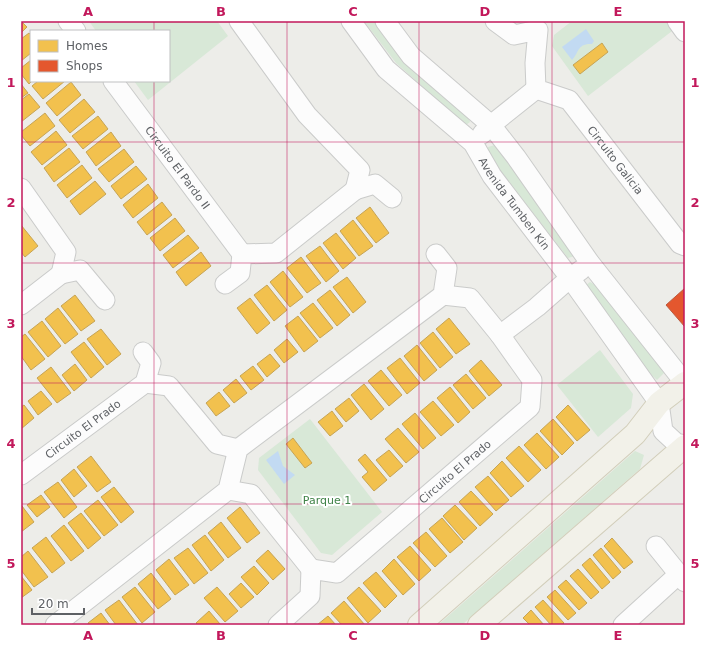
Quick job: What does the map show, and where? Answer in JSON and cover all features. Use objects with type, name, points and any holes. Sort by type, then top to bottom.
[{"type":"main road","points":[[419,625],[635,434],[659,403],[685,383]]},
{"type":"main road","points":[[479,625],[685,446]]},
{"type":"street","points":[[68,21],[75,30]]},
{"type":"street","points":[[239,21],[307,115],[360,170],[355,190]]},
{"type":"street","name":"Avenida Tumben Kin","points":[[351,21],[386,69],[473,143],[492,176],[570,278],[659,403]]},
{"type":"street","points":[[385,21],[411,56],[491,125],[516,157],[590,264],[685,383]]},
{"type":"street","points":[[495,21],[514,35],[544,25]]},
{"type":"street","points":[[677,21],[685,32]]},
{"type":"street","points":[[473,143],[491,125],[536,89],[535,63],[544,25]]},
{"type":"street","name":"Circuito El Pardo II","points":[[114,82],[242,254]]},
{"type":"street","name":"Circuito Galicia","points":[[536,89],[569,100],[680,244],[685,246]]},
{"type":"street","points":[[225,284],[240,273],[242,254],[276,253],[355,190],[375,184],[392,198]]},
{"type":"street","points":[[21,188],[66,252],[61,274]]},
{"type":"street","points":[[55,625],[228,490],[238,450],[443,295],[447,268],[436,254]]},
{"type":"street","points":[[500,335],[537,307],[570,278],[590,264]]},
{"type":"street","points":[[21,305],[61,274],[80,270],[105,300]]},
{"type":"street","name":"Circuito El Prado","points":[[311,569],[337,573],[530,407],[532,380],[500,335],[470,298],[443,295]]},
{"type":"street","points":[[143,352],[152,363],[145,383],[169,386],[217,444],[238,450]]},
{"type":"street","name":"Circuito El Prado","points":[[21,475],[145,383]]},
{"type":"street","points":[[659,403],[663,430],[676,444],[685,446]]},
{"type":"street","points":[[228,490],[251,494],[311,569],[310,596],[278,625]]},
{"type":"street","points":[[622,625],[682,578],[656,546]]},
{"type":"green space","points":[[89,21],[217,21],[228,36],[148,100],[135,82],[170,82],[170,30],[95,30]]},
{"type":"green space","points":[[364,21],[375,21],[401,56],[468,115],[470,122],[466,125],[396,63]]},
{"type":"green space","points":[[572,21],[685,21],[588,96],[552,46],[554,35]]},
{"type":"green space","points":[[495,145],[502,151],[575,256],[568,258],[488,155],[488,147]]},
{"type":"green space","points":[[590,282],[597,286],[658,364],[664,373],[657,380],[646,370],[585,286]]},
{"type":"green space","points":[[600,350],[633,394],[631,408],[598,437],[557,385]]},
{"type":"green space","name":"Parque 1","points":[[310,419],[382,512],[332,555],[321,553],[258,470],[259,458]]},
{"type":"green space","points":[[635,451],[644,455],[640,469],[462,625],[438,625]]},
{"type":"water","points":[[586,29],[594,41],[592,44],[587,44],[581,47],[572,60],[562,47]]},
{"type":"water","points":[[278,451],[283,466],[295,475],[284,484],[266,460]]},
{"type":"building: Homes","points":[[21,21],[27,27],[21,33]]},
{"type":"building: Homes","points":[[29,33],[30,34],[30,54],[21,61],[21,39]]},
{"type":"building: Homes","points":[[602,43],[608,52],[580,74],[573,65]]},
{"type":"building: Homes","points":[[30,61],[31,82],[29,84],[21,74],[21,68]]},
{"type":"building: Homes","points":[[37,82],[64,82],[43,99],[32,86]]},
{"type":"building: Homes","points":[[71,82],[81,95],[57,116],[46,103]]},
{"type":"building: Homes","points":[[21,84],[28,93],[21,98]]},
{"type":"building: Homes","points":[[29,94],[40,107],[21,122],[21,100]]},
{"type":"building: Homes","points":[[84,99],[95,112],[70,133],[59,120]]},
{"type":"building: Homes","points":[[45,113],[55,126],[30,146],[21,135],[21,132]]},
{"type":"building: Homes","points":[[98,116],[108,129],[83,149],[72,136]]},
{"type":"building: Homes","points":[[56,131],[67,145],[42,165],[31,152]]},
{"type":"building: Homes","points":[[111,132],[121,146],[96,166],[86,152]]},
{"type":"building: Homes","points":[[69,148],[80,162],[54,182],[44,168]]},
{"type":"building: Homes","points":[[124,149],[134,162],[109,182],[98,169]]},
{"type":"building: Homes","points":[[82,165],[92,178],[67,198],[57,185]]},
{"type":"building: Homes","points":[[136,166],[147,179],[121,199],[111,186]]},
{"type":"building: Homes","points":[[95,181],[106,194],[80,215],[70,201]]},
{"type":"building: Homes","points":[[148,184],[158,198],[133,218],[123,205]]},
{"type":"building: Homes","points":[[162,202],[172,215],[147,235],[137,222]]},
{"type":"building: Homes","points":[[370,207],[389,233],[376,243],[356,218]]},
{"type":"building: Homes","points":[[175,218],[185,231],[160,251],[150,238]]},
{"type":"building: Homes","points":[[353,220],[373,246],[359,256],[340,231]]},
{"type":"building: Homes","points":[[21,225],[38,246],[25,257],[21,252]]},
{"type":"building: Homes","points":[[336,233],[356,258],[343,269],[323,243]]},
{"type":"building: Homes","points":[[188,235],[199,248],[173,268],[163,255]]},
{"type":"building: Homes","points":[[320,246],[339,271],[326,282],[306,256]]},
{"type":"building: Homes","points":[[201,252],[211,266],[186,286],[176,272]]},
{"type":"building: Homes","points":[[301,257],[321,283],[307,293],[287,268]]},
{"type":"building: Homes","points":[[283,271],[303,297],[290,307],[270,282]]},
{"type":"building: Homes","points":[[347,277],[366,302],[353,313],[333,287]]},
{"type":"building: Homes","points":[[267,285],[287,310],[274,321],[254,295]]},
{"type":"building: Homes","points":[[330,290],[350,315],[337,326],[317,300]]},
{"type":"building: Homes","points":[[75,295],[95,321],[81,331],[61,306]]},
{"type":"building: Homes","points":[[250,298],[270,323],[257,334],[237,308]]},
{"type":"building: Homes","points":[[313,303],[333,328],[320,338],[300,313]]},
{"type":"building: Homes","points":[[58,308],[78,334],[65,344],[45,319]]},
{"type":"building: Homes","points":[[298,316],[318,341],[304,352],[285,326]]},
{"type":"building: Homes","points":[[449,318],[470,344],[456,354],[436,329]]},
{"type":"building: Homes","points":[[42,321],[61,346],[48,357],[28,332]]},
{"type":"building: Homes","points":[[101,329],[121,354],[107,365],[87,339]]},
{"type":"building: Homes","points":[[433,332],[453,357],[440,368],[420,343]]},
{"type":"building: Homes","points":[[25,334],[45,359],[31,370],[21,356],[21,337]]},
{"type":"building: Homes","points":[[287,339],[298,352],[284,363],[274,350]]},
{"type":"building: Homes","points":[[84,342],[104,367],[91,378],[71,352]]},
{"type":"building: Homes","points":[[417,345],[437,370],[424,381],[404,356]]},
{"type":"building: Homes","points":[[270,354],[280,366],[267,377],[257,364]]},
{"type":"building: Homes","points":[[400,358],[420,383],[407,394],[387,368]]},
{"type":"building: Homes","points":[[481,360],[502,385],[489,396],[469,371]]},
{"type":"building: Homes","points":[[75,364],[87,380],[74,391],[62,375]]},
{"type":"building: Homes","points":[[253,366],[264,380],[251,390],[240,376]]},
{"type":"building: Homes","points":[[51,367],[71,393],[57,403],[37,378]]},
{"type":"building: Homes","points":[[381,370],[402,395],[389,406],[368,381]]},
{"type":"building: Homes","points":[[466,374],[486,398],[473,409],[453,385]]},
{"type":"building: Homes","points":[[236,379],[247,393],[234,403],[223,390]]},
{"type":"building: Homes","points":[[364,384],[384,409],[371,420],[351,395]]},
{"type":"building: Homes","points":[[450,387],[470,412],[458,423],[437,398]]},
{"type":"building: Homes","points":[[41,391],[52,404],[38,415],[28,401]]},
{"type":"building: Homes","points":[[219,392],[230,406],[216,416],[206,403]]},
{"type":"building: Homes","points":[[349,398],[359,411],[346,422],[335,409]]},
{"type":"building: Homes","points":[[433,401],[454,425],[441,436],[420,412]]},
{"type":"building: Homes","points":[[24,405],[34,418],[21,429],[21,407]]},
{"type":"building: Homes","points":[[568,405],[590,430],[577,441],[556,417]]},
{"type":"building: Homes","points":[[332,411],[343,426],[330,436],[318,422]]},
{"type":"building: Homes","points":[[415,413],[436,438],[423,449],[402,424]]},
{"type":"building: Homes","points":[[553,419],[574,443],[562,455],[540,431]]},
{"type":"building: Homes","points":[[398,428],[419,452],[406,463],[385,439]]},
{"type":"building: Homes","points":[[537,433],[559,457],[546,469],[524,445]]},
{"type":"building: Homes","points":[[293,438],[312,463],[305,468],[286,444]]},
{"type":"building: Homes","points":[[519,446],[541,470],[528,482],[506,458]]},
{"type":"building: Homes","points":[[389,450],[403,466],[390,477],[376,460]]},
{"type":"building: Homes","points":[[365,454],[387,480],[374,491],[362,477],[368,472],[358,460]]},
{"type":"building: Homes","points":[[91,456],[111,482],[97,492],[77,467]]},
{"type":"building: Homes","points":[[502,461],[524,486],[511,497],[490,473]]},
{"type":"building: Homes","points":[[74,469],[87,486],[74,497],[61,480]]},
{"type":"building: Homes","points":[[488,476],[509,500],[496,511],[475,487]]},
{"type":"building: Homes","points":[[58,482],[77,507],[64,518],[44,492]]},
{"type":"building: Homes","points":[[114,487],[134,512],[121,523],[101,497]]},
{"type":"building: Homes","points":[[471,491],[493,514],[480,526],[459,502]]},
{"type":"building: Homes","points":[[41,495],[50,507],[37,517],[27,505]]},
{"type":"building: Homes","points":[[98,500],[118,525],[104,536],[84,511]]},
{"type":"building: Homes","points":[[455,505],[477,528],[464,540],[443,516]]},
{"type":"building: Homes","points":[[22,506],[34,522],[21,532],[21,507]]},
{"type":"building: Homes","points":[[240,507],[260,533],[247,543],[227,518]]},
{"type":"building: Homes","points":[[81,513],[101,538],[88,549],[68,523]]},
{"type":"building: Homes","points":[[442,518],[463,542],[450,553],[429,529]]},
{"type":"building: Homes","points":[[221,522],[241,548],[228,558],[208,533]]},
{"type":"building: Homes","points":[[64,525],[84,551],[71,561],[51,536]]},
{"type":"building: Homes","points":[[426,532],[447,556],[435,567],[413,543]]},
{"type":"building: Homes","points":[[205,535],[224,560],[211,571],[192,545]]},
{"type":"building: Homes","points":[[46,537],[65,563],[52,573],[32,548]]},
{"type":"building: Homes","points":[[612,538],[633,562],[624,569],[604,546]]},
{"type":"building: Homes","points":[[410,546],[431,570],[419,581],[397,557]]},
{"type":"building: Homes","points":[[188,548],[208,573],[194,584],[174,558]]},
{"type":"building: Homes","points":[[601,548],[621,572],[613,579],[593,555]]},
{"type":"building: Homes","points":[[268,550],[285,569],[273,580],[256,561]]},
{"type":"building: Homes","points":[[28,551],[48,577],[34,587],[21,570],[21,557]]},
{"type":"building: Homes","points":[[590,558],[610,582],[602,589],[582,565]]},
{"type":"building: Homes","points":[[169,559],[189,585],[175,595],[156,570]]},
{"type":"building: Homes","points":[[394,559],[415,584],[403,595],[382,571]]},
{"type":"building: Homes","points":[[254,566],[269,583],[257,595],[241,577]]},
{"type":"building: Homes","points":[[578,569],[599,592],[591,599],[570,576]]},
{"type":"building: Homes","points":[[376,572],[397,596],[385,608],[363,583]]},
{"type":"building: Homes","points":[[151,573],[171,599],[158,609],[138,584]]},
{"type":"building: Homes","points":[[21,576],[32,590],[21,598]]},
{"type":"building: Homes","points":[[566,580],[587,603],[579,610],[558,587]]},
{"type":"building: Homes","points":[[241,583],[254,597],[241,608],[229,594]]},
{"type":"building: Homes","points":[[135,587],[155,612],[142,623],[122,597]]},
{"type":"building: Homes","points":[[217,587],[238,611],[225,622],[204,598]]},
{"type":"building: Homes","points":[[359,587],[381,611],[368,623],[347,598]]},
{"type":"building: Homes","points":[[555,590],[576,613],[568,620],[547,597]]},
{"type":"building: Homes","points":[[119,600],[138,625],[116,625],[105,610]]},
{"type":"building: Homes","points":[[543,600],[564,623],[562,625],[551,625],[535,607]]},
{"type":"building: Homes","points":[[344,601],[365,625],[342,625],[331,613]]},
{"type":"building: Homes","points":[[531,610],[544,625],[530,625],[523,618]]},
{"type":"building: Homes","points":[[209,611],[220,624],[198,625],[196,623]]},
{"type":"building: Homes","points":[[101,613],[110,625],[89,625],[88,623]]},
{"type":"building: Homes","points":[[328,616],[336,625],[317,625]]},
{"type":"building: Shops","points":[[685,288],[685,327],[666,305]]}]
